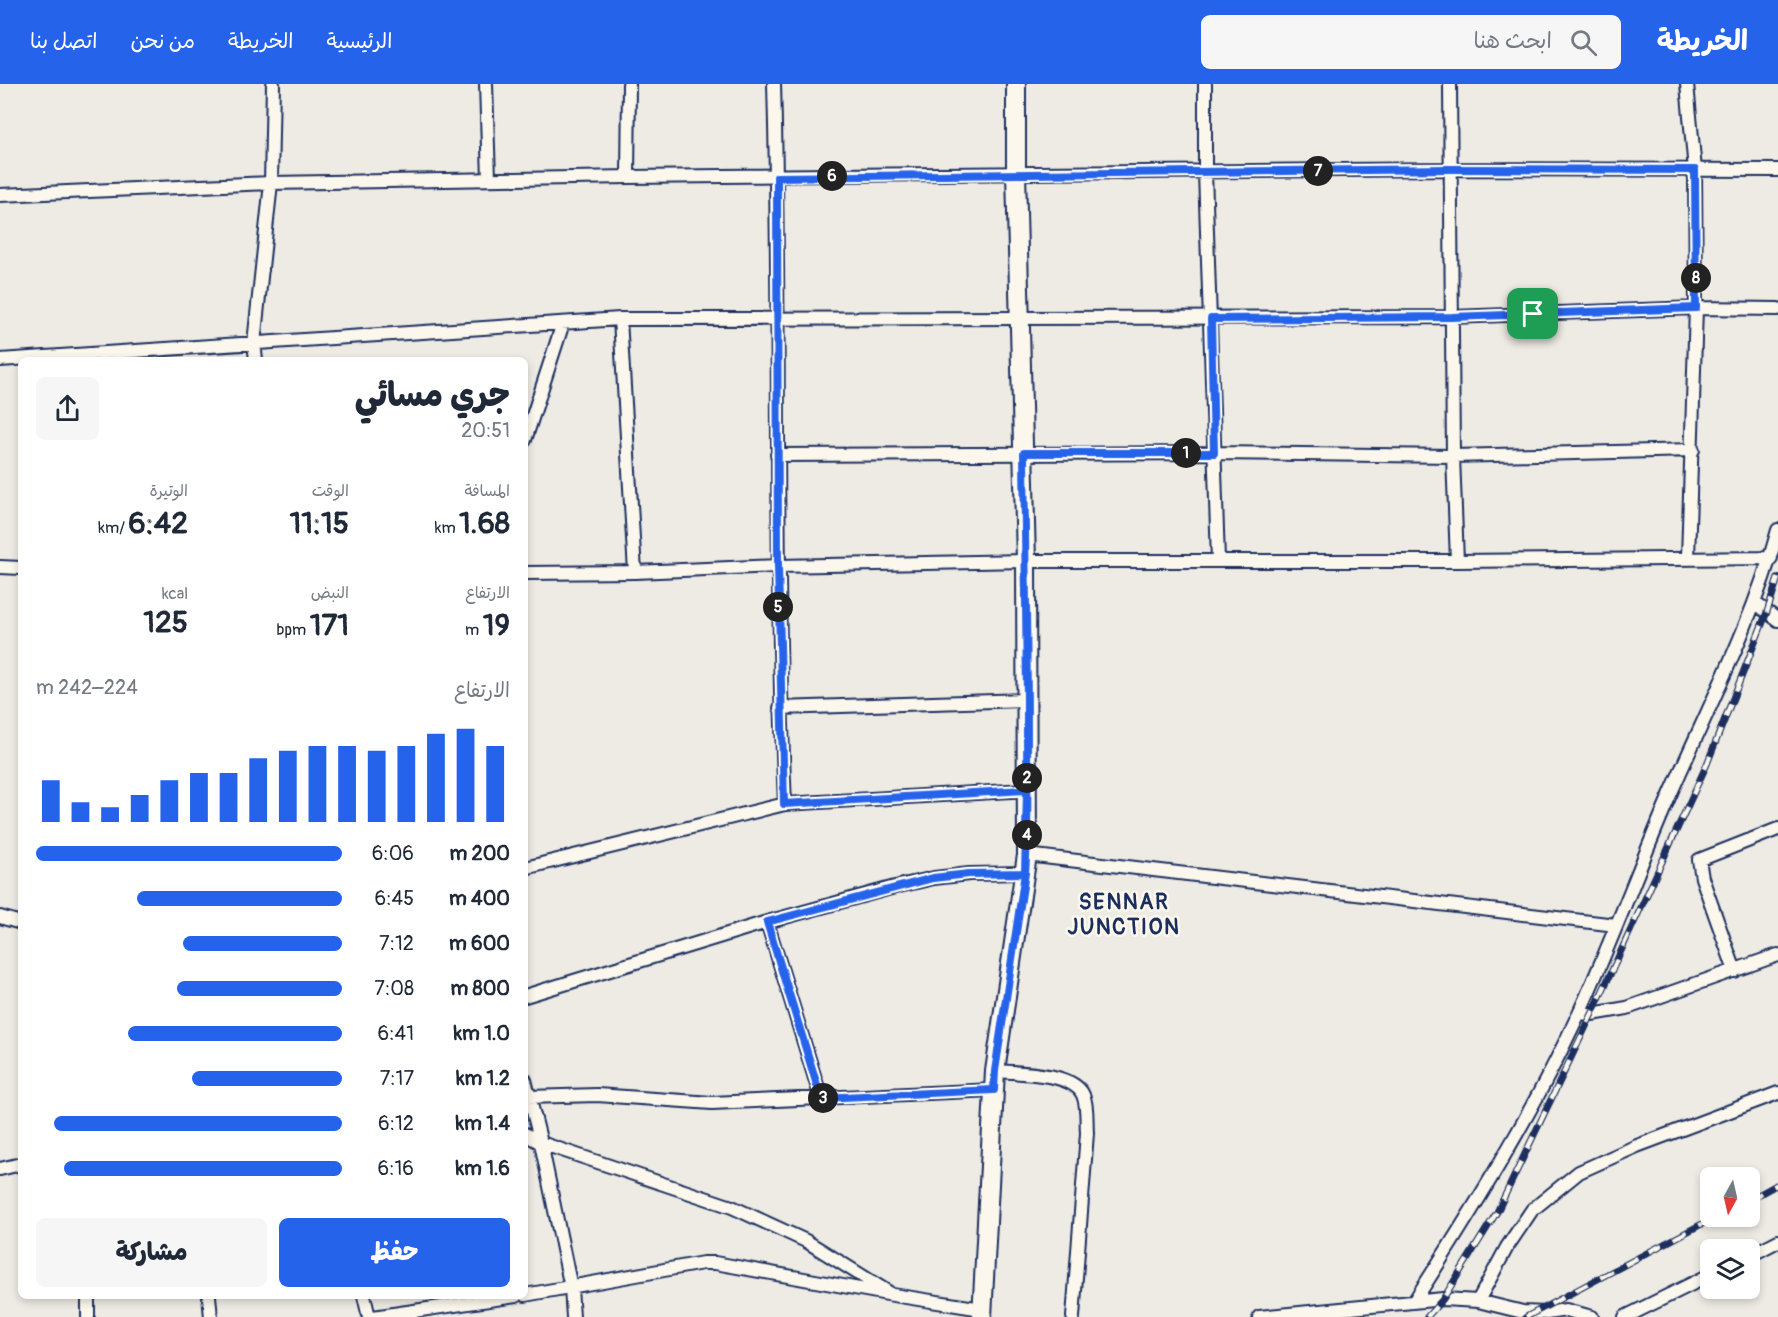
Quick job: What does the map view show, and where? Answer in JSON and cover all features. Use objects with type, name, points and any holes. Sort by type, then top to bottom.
[{"type":"street","points":[[256,357],[254,343],[271,183],[273,84]]},
{"type":"street","points":[[486,84],[489,179]]},
{"type":"street","points":[[628,177],[629,84]]},
{"type":"street","points":[[774,84],[777,177],[778,566],[784,804]]},
{"type":"street","points":[[528,1295],[703,1263],[715,1263],[982,1313],[995,1071],[1026,864],[1026,561],[1016,173],[1016,84]]},
{"type":"street","points":[[1205,84],[1205,172],[1218,560]]},
{"type":"street","points":[[1450,84],[1449,169],[1456,561]]},
{"type":"street","points":[[1687,84],[1695,170],[1696,308],[1688,558]]},
{"type":"street","points":[[0,195],[271,183],[628,177],[1449,169],[1778,170]]},
{"type":"street","points":[[45,357],[620,319],[1452,317],[1696,308],[1778,309]]},
{"type":"street","points":[[620,319],[635,572]]},
{"type":"street","points":[[528,431],[563,323]]},
{"type":"street","points":[[0,360],[18,359]]},
{"type":"street","points":[[777,455],[1214,453],[1453,456],[1693,450]]},
{"type":"street","points":[[1415,1300],[1466,1221],[1529,1110],[1579,1013],[1670,795],[1755,603],[1778,530]]},
{"type":"street","points":[[528,573],[1026,561],[1771,558]]},
{"type":"street","points":[[0,567],[18,568]]},
{"type":"street","points":[[1755,603],[1778,620]]},
{"type":"street","points":[[780,708],[1027,700]]},
{"type":"street","points":[[528,866],[784,804],[1027,790]]},
{"type":"street","points":[[1735,971],[1702,878],[1699,860],[1778,829]]},
{"type":"street","points":[[528,995],[767,922],[933,878],[1026,864],[1616,925]]},
{"type":"street","points":[[0,917],[18,922]]},
{"type":"street","points":[[767,922],[821,1098]]},
{"type":"street","points":[[1579,1013],[1592,1014],[1627,1008],[1778,955]]},
{"type":"street","points":[[995,1071],[1065,1079],[1076,1086],[1083,1095],[1087,1133],[1073,1317]]},
{"type":"street","points":[[573,1317],[571,1288],[541,1143],[528,1097],[597,1095],[712,1103],[994,1090]]},
{"type":"street","points":[[1478,1301],[1532,1210],[1579,1172],[1637,1146],[1778,1093]]},
{"type":"street","points":[[528,1136],[541,1143],[732,1207],[806,1240],[893,1296]]},
{"type":"street","points":[[0,1169],[18,1165]]},
{"type":"street","points":[[1760,1250],[1778,1241]]},
{"type":"street","points":[[1625,1317],[1700,1280]]},
{"type":"street","points":[[88,1299],[88,1317]]},
{"type":"street","points":[[209,1299],[211,1317]]},
{"type":"street","points":[[365,1299],[371,1317],[495,1299]]},
{"type":"street","points":[[1258,1317],[1443,1299],[1478,1301],[1523,1312],[1546,1313],[1566,1310],[1592,1317]]},
{"type":"railway","points":[[1427,1317],[1443,1299],[1497,1212],[1592,1014],[1707,764],[1767,612],[1778,578]]},
{"type":"railway","points":[[1760,1194],[1778,1184]]},
{"type":"railway","points":[[1526,1317],[1700,1225]]},
{"type":"district","name":"SENNAR JUNCTION","points":[[1124,914]]},
{"type":"route","points":[[1533,314],[1211,319],[1214,453],[1024,453],[1027,700],[1027,745],[1027,790],[1027,855],[1025,873],[995,1071],[994,1090],[821,1098],[767,922],[933,878],[969,874],[1025,873],[1027,790],[784,804],[778,566],[777,177],[1449,169],[1695,170],[1696,308],[1533,314]]}]
